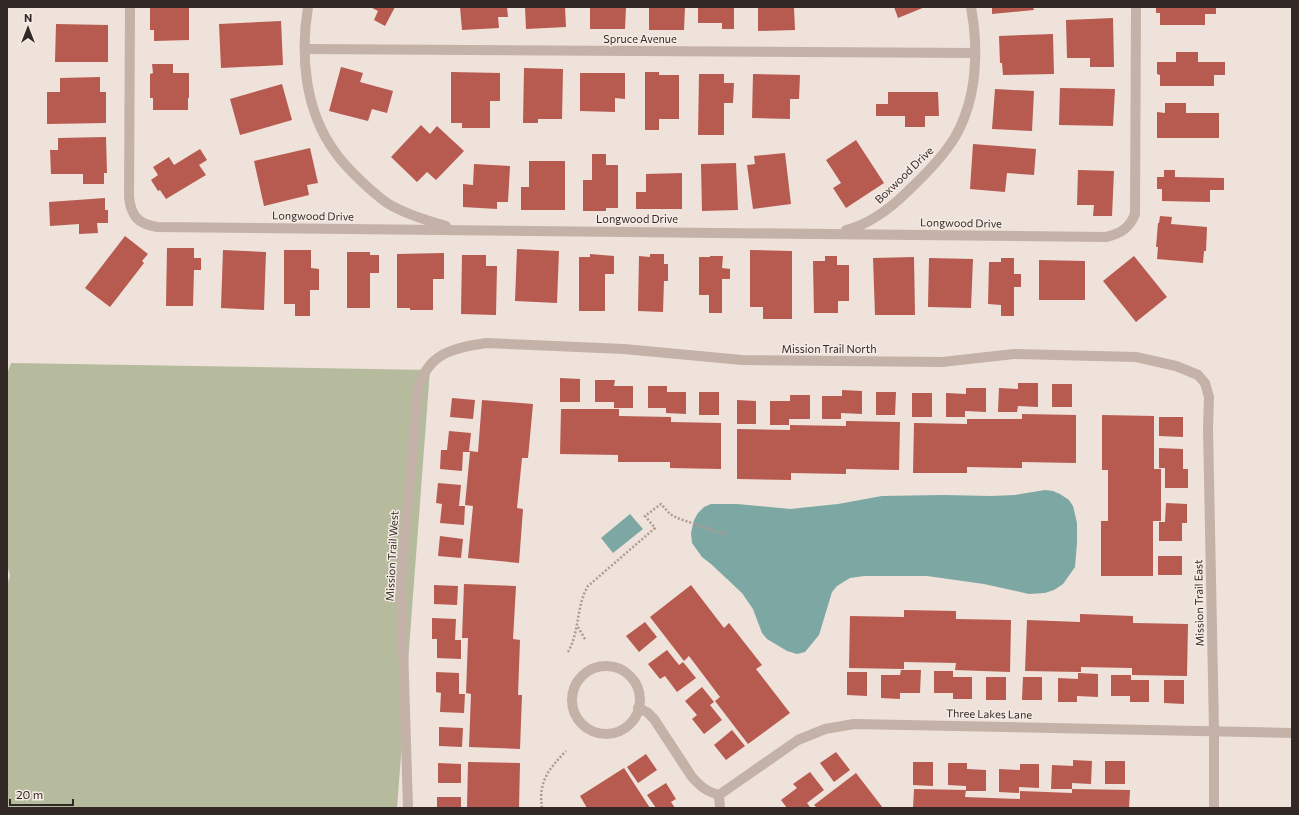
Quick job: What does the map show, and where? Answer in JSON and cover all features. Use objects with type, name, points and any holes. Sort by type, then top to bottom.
[{"type":"street","name":"Longwood Drive","points":[[130,7],[129,197],[130,206],[133,213],[138,220],[146,225],[1106,237],[1122,232],[1132,222],[1134,214],[1136,7]]},
{"type":"street","points":[[308,7],[305,49],[308,87],[312,104],[334,152],[371,190],[387,203],[430,222],[468,230]]},
{"type":"street","name":"Boxwood Drive","points":[[828,233],[858,227],[875,218],[903,196],[926,173],[944,153],[955,137],[965,114],[971,91],[975,38],[971,7]]},
{"type":"street","name":"Spruce Avenue","points":[[305,49],[975,53]]},
{"type":"street","name":"Mission Trail North","points":[[435,359],[450,350],[486,343],[624,349],[742,360],[942,362],[1014,354],[1136,357],[1176,366],[1198,375],[1205,383],[1209,398]]},
{"type":"street","name":"Mission Trail West","points":[[408,808],[401,580],[418,389],[425,370],[435,359]]},
{"type":"street","name":"Mission Trail East","points":[[1209,398],[1208,428],[1214,730],[1214,808]]},
{"type":"street","points":[[600,667],[613,667],[626,673],[634,682],[639,695],[638,708],[634,718],[626,726],[617,731],[601,733],[591,730],[578,720],[572,705],[573,693],[578,680],[588,671],[600,667]]},
{"type":"street","points":[[638,708],[647,712],[654,719],[698,784],[706,791],[719,795],[720,808]]},
{"type":"street","name":"Three Lakes Lane","points":[[719,795],[798,740],[825,729],[854,724],[1214,730],[1292,733]]},
{"type":"path","points":[[568,652],[577,627],[582,599],[588,586],[655,528],[645,516],[661,504],[670,514],[677,518],[727,535]]},
{"type":"path","points":[[577,627],[586,641]]},
{"type":"path","points":[[542,808],[542,792],[546,774],[566,751]]},
{"type":"green space","points":[[11,363],[430,370],[397,808],[7,808],[7,585],[10,576],[7,564],[7,374]]},
{"type":"water","points":[[1045,490],[1053,491],[1069,500],[1073,506],[1077,523],[1075,567],[1063,584],[1054,590],[1045,593],[1029,594],[984,584],[927,576],[864,576],[850,578],[837,586],[832,592],[819,635],[805,652],[797,654],[787,651],[767,639],[762,633],[753,609],[742,593],[702,557],[692,543],[691,533],[694,520],[704,507],[711,504],[737,504],[790,509],[838,504],[882,496],[991,496],[1015,495]]},
{"type":"water","points":[[630,514],[643,529],[613,553],[601,538]]},
{"type":"building","points":[[150,7],[189,7],[189,40],[154,41],[154,30],[150,30]]},
{"type":"building","points":[[370,7],[395,7],[385,26],[374,20],[378,11]]},
{"type":"building","points":[[460,7],[507,7],[508,17],[498,17],[499,28],[462,30]]},
{"type":"building","points":[[525,7],[565,7],[566,27],[526,29]]},
{"type":"building","points":[[590,7],[626,7],[625,29],[590,29]]},
{"type":"building","points":[[649,7],[685,7],[684,30],[649,30]]},
{"type":"building","points":[[698,7],[734,7],[734,29],[722,29],[722,23],[698,23]]},
{"type":"building","points":[[758,7],[794,7],[795,30],[758,31]]},
{"type":"building","points":[[894,7],[925,7],[898,18]]},
{"type":"building","points":[[992,7],[1033,7],[1034,10],[992,14]]},
{"type":"building","points":[[1156,7],[1216,7],[1216,14],[1205,14],[1205,25],[1160,25],[1160,13],[1156,13]]},
{"type":"building","points":[[1113,18],[1114,67],[1090,67],[1090,58],[1067,58],[1066,20]]},
{"type":"building","points":[[281,21],[283,65],[221,68],[219,24]]},
{"type":"building","points":[[56,24],[108,25],[108,62],[55,62]]},
{"type":"building","points":[[1053,34],[1054,74],[1003,75],[1002,63],[1000,63],[999,36]]},
{"type":"building","points":[[1176,52],[1198,52],[1198,62],[1225,62],[1225,75],[1214,75],[1214,86],[1160,86],[1160,75],[1157,74],[1157,62],[1176,62]]},
{"type":"building","points":[[152,64],[173,64],[173,73],[189,73],[188,110],[153,110],[153,98],[150,98],[150,74],[153,73]]},
{"type":"building","points":[[341,67],[363,73],[360,82],[393,91],[387,113],[372,109],[368,121],[329,111]]},
{"type":"building","points":[[524,68],[563,69],[562,119],[538,119],[538,123],[523,123]]},
{"type":"building","points":[[451,72],[500,73],[500,101],[490,101],[490,128],[462,128],[462,123],[451,123]]},
{"type":"building","points":[[645,72],[659,72],[659,75],[679,75],[679,119],[659,119],[659,130],[645,130]]},
{"type":"building","points":[[580,73],[625,73],[625,99],[615,98],[615,112],[580,111]]},
{"type":"building","points":[[699,74],[724,74],[724,83],[734,83],[733,103],[724,103],[724,135],[698,135]]},
{"type":"building","points":[[753,74],[800,75],[799,99],[790,99],[790,119],[752,118]]},
{"type":"building","points":[[100,77],[100,92],[106,92],[106,123],[47,124],[47,92],[60,92],[60,78]]},
{"type":"building","points":[[282,84],[292,120],[240,135],[230,99]]},
{"type":"building","points":[[1060,88],[1115,89],[1113,126],[1059,125]]},
{"type":"building","points":[[995,89],[1034,91],[1032,131],[992,129]]},
{"type":"building","points":[[888,92],[938,92],[939,116],[925,116],[925,127],[905,127],[905,116],[876,116],[876,104],[888,104]]},
{"type":"building","points":[[1165,103],[1186,103],[1186,113],[1219,113],[1219,138],[1157,138],[1157,112],[1165,113]]},
{"type":"building","points":[[421,125],[430,134],[437,126],[464,151],[436,180],[427,172],[417,182],[391,157]]},
{"type":"building","points":[[106,137],[107,173],[104,173],[104,184],[83,184],[83,174],[51,174],[50,150],[58,150],[58,138]]},
{"type":"building","points":[[856,140],[884,183],[846,208],[833,188],[841,183],[826,160]]},
{"type":"building","points":[[973,144],[1036,149],[1034,175],[1007,173],[1005,192],[970,189]]},
{"type":"building","points":[[310,148],[318,183],[307,185],[309,195],[264,206],[254,161]]},
{"type":"building","points":[[200,149],[207,160],[199,165],[206,175],[166,199],[160,190],[158,191],[151,180],[158,175],[153,167],[169,157],[174,165]]},
{"type":"building","points":[[785,153],[791,204],[753,209],[747,165],[755,164],[754,156]]},
{"type":"building","points":[[592,154],[606,154],[606,165],[618,165],[618,208],[606,208],[606,211],[583,211],[583,180],[592,180]]},
{"type":"building","points":[[529,161],[565,161],[565,210],[521,210],[521,187],[529,187]]},
{"type":"building","points":[[736,163],[738,210],[702,211],[701,164]]},
{"type":"building","points":[[474,164],[510,166],[508,202],[497,202],[497,209],[463,207],[463,184],[473,185]]},
{"type":"building","points":[[1078,170],[1114,171],[1112,216],[1093,216],[1094,205],[1077,205]]},
{"type":"building","points":[[1164,170],[1175,170],[1175,177],[1224,178],[1224,190],[1210,190],[1210,202],[1162,201],[1162,189],[1157,189],[1157,177],[1164,177]]},
{"type":"building","points":[[682,173],[682,209],[636,209],[636,192],[646,192],[646,174]]},
{"type":"building","points":[[105,198],[105,210],[108,210],[108,223],[97,223],[98,233],[79,234],[79,224],[50,226],[49,202]]},
{"type":"building","points":[[1160,216],[1172,217],[1171,224],[1207,227],[1206,251],[1204,251],[1203,263],[1157,259],[1158,247],[1156,247]]},
{"type":"building","points":[[125,236],[148,254],[142,261],[144,263],[110,307],[85,288]]},
{"type":"building","points":[[167,248],[194,248],[194,258],[201,258],[201,270],[194,270],[193,306],[166,306]]},
{"type":"building","points":[[517,249],[559,251],[557,303],[515,301]]},
{"type":"building","points":[[223,250],[266,252],[264,310],[221,308]]},
{"type":"building","points":[[284,250],[311,250],[311,268],[319,269],[319,290],[310,290],[310,316],[295,316],[295,304],[284,304]]},
{"type":"building","points":[[750,250],[792,251],[792,319],[763,319],[763,307],[750,307]]},
{"type":"building","points":[[347,252],[370,252],[370,255],[379,255],[379,273],[370,273],[370,308],[347,308]]},
{"type":"building","points":[[444,253],[444,279],[433,279],[433,310],[410,310],[410,308],[397,308],[397,254]]},
{"type":"building","points":[[590,254],[614,256],[614,274],[605,274],[605,311],[579,311],[579,257],[590,257]]},
{"type":"building","points":[[650,254],[664,254],[664,264],[668,264],[668,281],[664,281],[663,312],[638,311],[639,256],[650,257]]},
{"type":"building","points":[[462,255],[486,255],[486,266],[497,266],[496,315],[461,314]]},
{"type":"building","points":[[723,256],[722,268],[730,269],[730,279],[722,279],[722,313],[709,313],[709,295],[699,295],[699,257]]},
{"type":"building","points":[[825,256],[837,256],[837,265],[849,265],[849,301],[838,301],[838,313],[814,313],[813,261],[825,261]]},
{"type":"building","points":[[1134,256],[1167,297],[1136,322],[1103,281]]},
{"type":"building","points":[[914,257],[915,315],[875,315],[873,258]]},
{"type":"building","points":[[929,258],[973,259],[971,308],[928,307]]},
{"type":"building","points":[[1001,258],[1014,258],[1014,274],[1021,274],[1021,287],[1014,287],[1014,316],[1001,316],[1001,305],[988,304],[989,262],[1001,262]]},
{"type":"building","points":[[1039,260],[1085,261],[1085,300],[1039,300]]},
{"type":"building","points":[[560,378],[580,379],[580,402],[560,402]]},
{"type":"building","points":[[595,380],[615,380],[614,386],[633,386],[633,408],[614,408],[614,402],[595,402]]},
{"type":"building","points":[[1018,383],[1038,383],[1038,407],[1018,406],[1017,412],[998,412],[999,388],[1018,389]]},
{"type":"building","points":[[1052,384],[1072,384],[1072,407],[1052,407]]},
{"type":"building","points":[[648,386],[667,386],[667,392],[686,392],[686,414],[666,413],[666,408],[648,408]]},
{"type":"building","points":[[966,388],[986,388],[986,412],[965,411],[965,417],[946,417],[946,393],[966,394]]},
{"type":"building","points":[[842,390],[862,391],[862,414],[841,413],[841,419],[822,419],[822,396],[842,396]]},
{"type":"building","points":[[699,392],[719,392],[719,415],[699,415]]},
{"type":"building","points":[[876,392],[896,392],[895,415],[876,415]]},
{"type":"building","points":[[912,393],[932,393],[932,417],[912,417]]},
{"type":"building","points":[[790,395],[810,395],[810,419],[789,419],[789,425],[770,425],[770,401],[790,401]]},
{"type":"building","points":[[452,398],[475,400],[473,419],[450,417]]},
{"type":"building","points":[[482,400],[533,404],[528,458],[522,458],[517,508],[523,509],[519,563],[468,558],[473,506],[465,505],[470,452],[463,452],[462,471],[440,469],[441,450],[447,450],[449,431],[471,433],[469,451],[478,452]]},
{"type":"building","points":[[737,400],[756,401],[756,424],[737,424]]},
{"type":"building","points":[[561,409],[619,409],[619,416],[671,417],[671,422],[721,423],[721,469],[670,468],[670,462],[618,462],[618,455],[560,454]]},
{"type":"building","points":[[1022,414],[1076,415],[1076,463],[1022,462],[1022,468],[967,467],[967,473],[913,473],[914,423],[967,424],[967,419],[1022,419]]},
{"type":"building","points":[[1102,415],[1154,416],[1154,469],[1161,469],[1161,521],[1153,521],[1153,576],[1101,576],[1101,521],[1108,521],[1108,470],[1102,470]]},
{"type":"building","points":[[1159,417],[1183,417],[1183,437],[1159,436]]},
{"type":"building","points":[[846,421],[900,422],[899,470],[846,469],[846,474],[791,473],[791,480],[737,479],[737,429],[790,430],[790,425],[846,426]]},
{"type":"building","points":[[1159,448],[1183,449],[1183,469],[1188,469],[1188,488],[1165,488],[1165,468],[1159,468]]},
{"type":"building","points":[[438,483],[461,485],[459,506],[465,506],[464,525],[440,523],[442,504],[436,503]]},
{"type":"building","points":[[1166,503],[1187,504],[1187,523],[1182,523],[1182,541],[1159,541],[1159,522],[1165,522]]},
{"type":"building","points":[[440,536],[463,539],[461,558],[438,556]]},
{"type":"building","points":[[1158,556],[1182,556],[1182,575],[1158,575]]},
{"type":"building","points":[[464,584],[516,586],[513,639],[520,640],[518,695],[522,695],[520,749],[469,747],[471,694],[466,693],[468,638],[462,638]]},
{"type":"building","points":[[434,585],[458,586],[457,605],[434,604]]},
{"type":"building","points":[[691,585],[724,628],[729,623],[762,665],[756,669],[790,713],[748,744],[715,701],[720,697],[689,656],[684,661],[650,617]]},
{"type":"building","points":[[904,610],[956,611],[956,619],[1011,620],[1010,672],[955,670],[956,663],[904,662],[904,669],[849,668],[850,616],[904,617]]},
{"type":"building","points":[[1080,614],[1133,616],[1133,623],[1188,624],[1187,676],[1132,675],[1132,668],[1081,667],[1081,672],[1025,671],[1027,620],[1080,622]]},
{"type":"building","points":[[432,618],[456,619],[455,640],[461,640],[461,659],[437,658],[437,639],[432,639]]},
{"type":"building","points":[[645,622],[657,637],[639,652],[626,636]]},
{"type":"building","points":[[667,650],[679,665],[683,662],[696,678],[677,692],[665,676],[660,679],[648,664]]},
{"type":"building","points":[[901,670],[921,670],[920,693],[900,693],[900,699],[881,698],[881,675],[900,675]]},
{"type":"building","points":[[934,671],[953,671],[953,677],[972,677],[972,699],[953,699],[953,693],[934,693]]},
{"type":"building","points":[[436,672],[459,673],[459,694],[465,694],[464,713],[440,712],[441,693],[436,692]]},
{"type":"building","points":[[847,672],[867,672],[867,696],[847,695]]},
{"type":"building","points":[[1078,673],[1098,674],[1098,697],[1077,696],[1077,702],[1058,702],[1058,678],[1078,679]]},
{"type":"building","points":[[1111,675],[1131,675],[1131,680],[1149,680],[1149,702],[1130,702],[1130,696],[1111,696]]},
{"type":"building","points":[[986,677],[1006,677],[1006,700],[986,700]]},
{"type":"building","points":[[1023,677],[1042,677],[1042,700],[1022,700]]},
{"type":"building","points":[[1164,680],[1184,680],[1184,704],[1164,703]]},
{"type":"building","points":[[702,687],[714,702],[710,705],[722,720],[704,734],[692,719],[697,715],[685,701]]},
{"type":"building","points":[[439,727],[463,728],[462,747],[439,746]]},
{"type":"building","points":[[732,730],[745,746],[726,760],[714,745]]},
{"type":"building","points":[[836,752],[850,770],[834,782],[820,763]]},
{"type":"building","points":[[646,754],[657,770],[638,783],[627,767]]},
{"type":"building","points":[[1073,760],[1092,761],[1091,784],[1072,783],[1072,789],[1051,789],[1052,765],[1073,766]]},
{"type":"building","points":[[1105,761],[1125,761],[1125,784],[1105,784]]},
{"type":"building","points":[[468,762],[520,763],[519,808],[467,808]]},
{"type":"building","points":[[913,762],[933,762],[933,786],[913,785]]},
{"type":"building","points":[[438,763],[461,764],[461,783],[438,783]]},
{"type":"building","points":[[948,763],[967,763],[967,769],[986,770],[986,791],[966,791],[966,786],[948,785]]},
{"type":"building","points":[[1020,764],[1039,764],[1039,788],[1019,787],[1019,793],[999,792],[999,769],[1020,770]]},
{"type":"building","points":[[624,768],[650,808],[587,808],[580,796]]},
{"type":"building","points":[[810,772],[824,790],[807,803],[810,808],[787,808],[781,800],[797,788],[793,784]]},
{"type":"building","points":[[856,773],[883,808],[817,808],[814,805]]},
{"type":"building","points":[[666,783],[676,799],[671,802],[675,808],[656,808],[647,795]]},
{"type":"building","points":[[914,789],[966,790],[965,797],[1020,799],[1020,791],[1072,793],[1072,789],[1130,790],[1129,808],[913,808]]},
{"type":"building","points":[[437,797],[461,797],[461,808],[437,808]]}]
